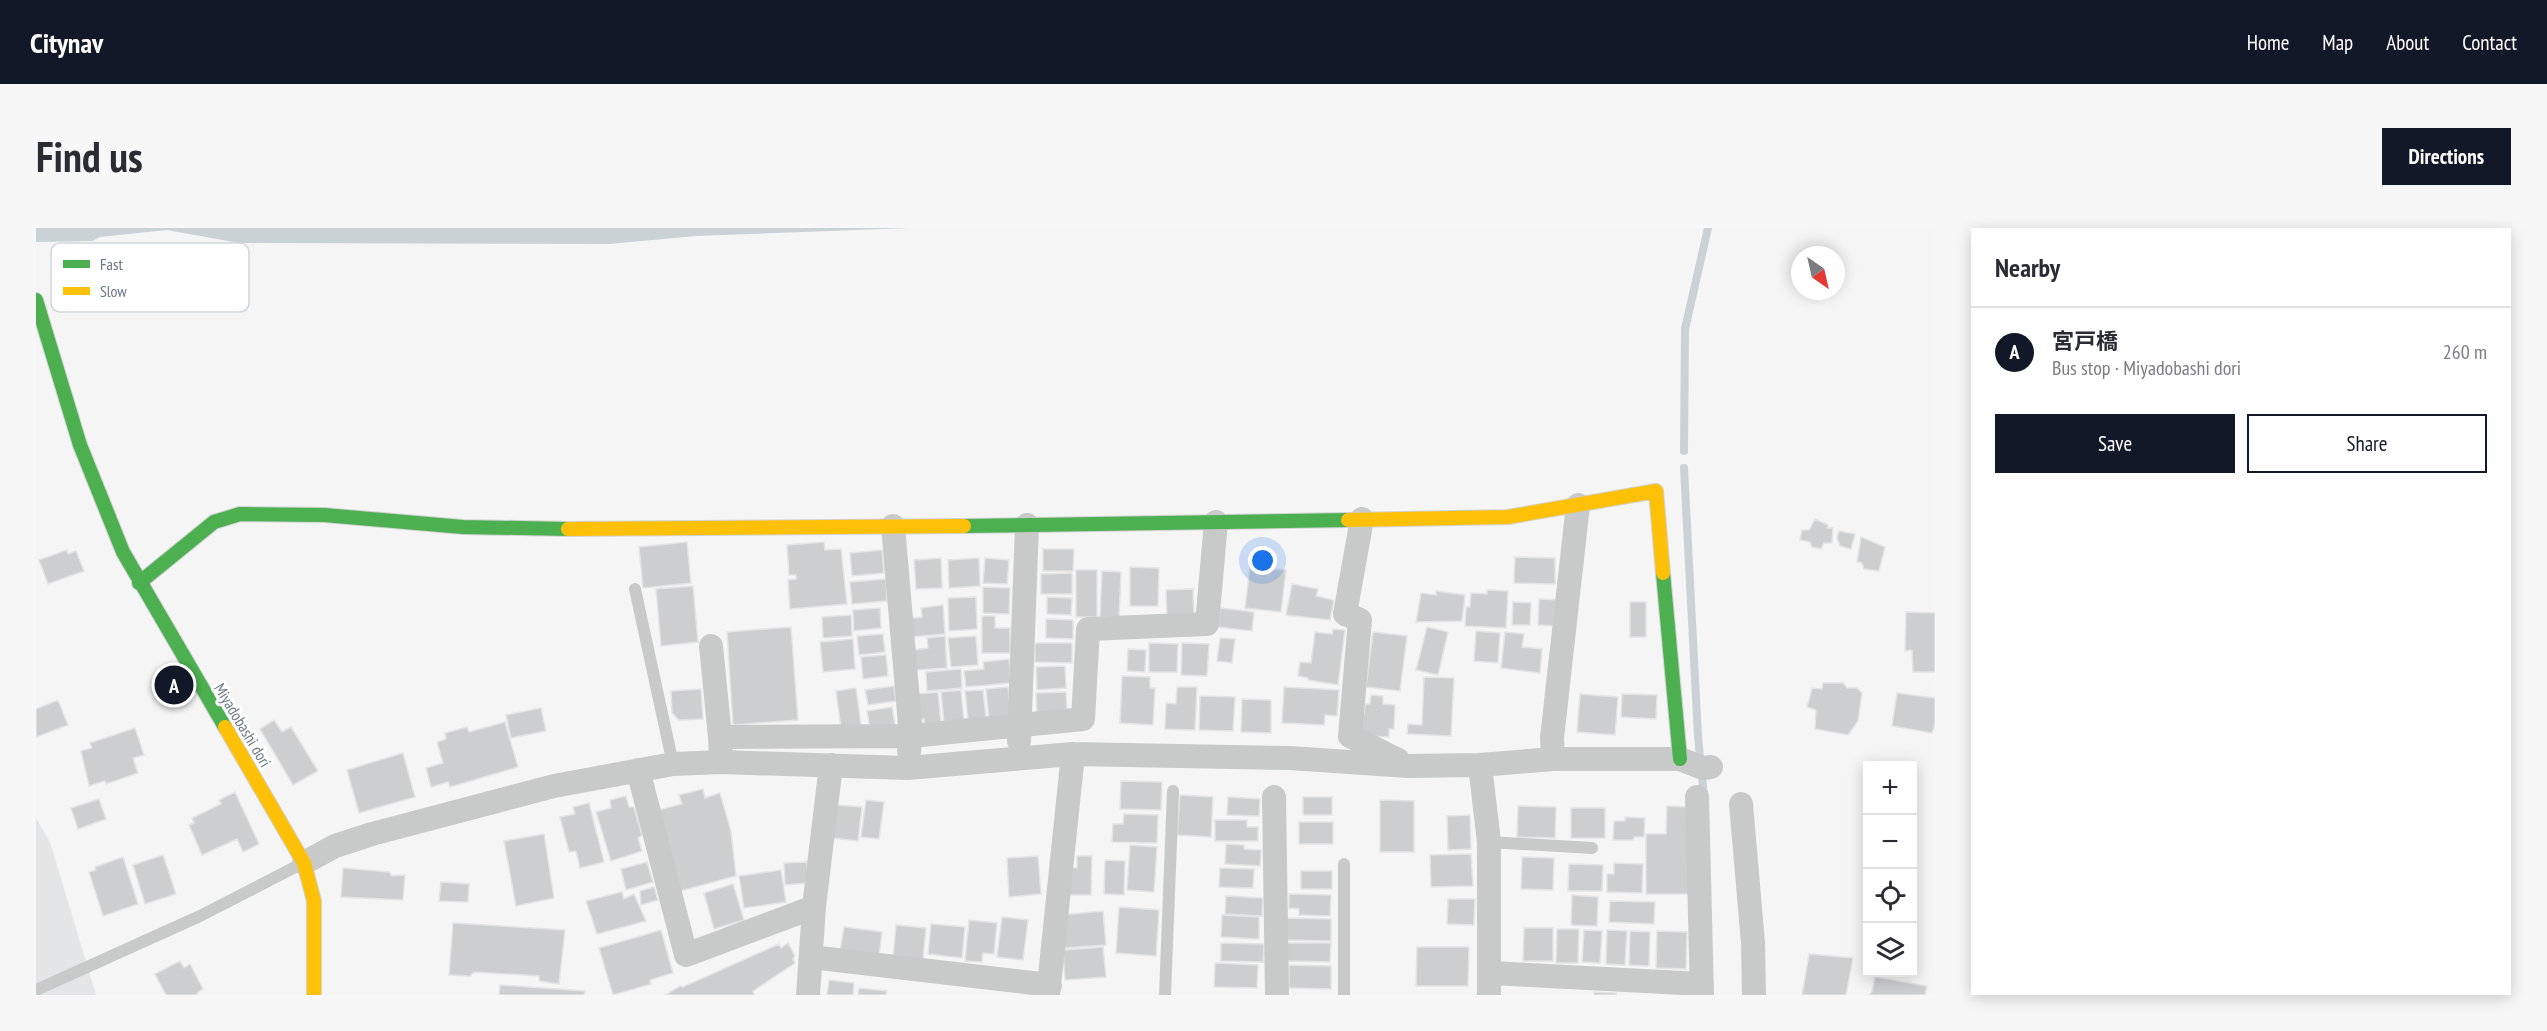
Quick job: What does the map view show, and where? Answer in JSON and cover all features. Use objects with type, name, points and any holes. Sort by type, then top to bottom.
[{"type":"street","name":"Miyadobashi dori","points":[[36,300],[94,485],[108,520],[140,584],[304,862],[314,901],[314,995]]},
{"type":"street","points":[[140,584],[214,522],[240,514],[324,515],[463,527],[564,529],[1216,522],[1508,517],[1656,491],[1680,759]]},
{"type":"street","points":[[1553,759],[1552,738],[1578,506]]},
{"type":"street","points":[[1362,519],[1345,614],[1360,620],[1350,736],[1408,766]]},
{"type":"street","points":[[720,736],[911,736],[1083,719],[1088,629],[1207,624],[1216,522]]},
{"type":"street","points":[[1019,759],[1027,525]]},
{"type":"street","points":[[893,526],[911,736],[907,768]]},
{"type":"street","points":[[711,646],[721,762]]},
{"type":"street","points":[[304,862],[335,846],[372,834],[554,786],[673,764],[721,762],[907,768],[1073,754],[1290,758],[1408,766],[1480,765],[1553,759],[1680,759],[1703,768],[1711,767]]},
{"type":"street","points":[[811,957],[1049,990],[1073,754]]},
{"type":"street","points":[[808,995],[814,907],[831,765]]},
{"type":"street","points":[[1480,765],[1489,842],[1490,984],[1702,989],[1697,797]]},
{"type":"street","points":[[638,770],[686,955],[814,907]]},
{"type":"street","points":[[1274,797],[1277,995]]},
{"type":"street","points":[[1741,804],[1753,943],[1754,995]]},
{"type":"lane","points":[[635,589],[673,764]]},
{"type":"lane","points":[[1165,995],[1173,791]]},
{"type":"lane","points":[[1489,842],[1592,848]]},
{"type":"lane","points":[[36,990],[200,916],[304,862]]},
{"type":"lane","points":[[1344,864],[1344,995]]},
{"type":"shaded area","points":[[36,228],[910,228],[696,236],[609,244],[239,243],[167,230],[100,237],[92,241],[36,242]]},
{"type":"shaded area","points":[[36,818],[50,842],[96,995],[36,995]]},
{"type":"building","points":[[1815,519],[1828,525],[1827,528],[1833,528],[1832,543],[1824,543],[1821,549],[1812,547],[1810,542],[1800,540],[1802,530],[1809,530]]},
{"type":"building","points":[[1839,531],[1855,534],[1851,549],[1840,546],[1837,538]]},
{"type":"building","points":[[1861,537],[1885,547],[1879,571],[1864,569],[1862,563],[1857,562]]},
{"type":"building","points":[[687,542],[691,583],[643,588],[639,547]]},
{"type":"building","points":[[824,542],[825,550],[841,549],[847,604],[790,609],[788,580],[796,579],[796,575],[789,575],[787,545]]},
{"type":"building","points":[[1043,549],[1074,549],[1073,571],[1043,571]]},
{"type":"building","points":[[67,550],[68,554],[76,551],[84,571],[48,584],[39,560]]},
{"type":"building","points":[[882,550],[884,573],[852,576],[850,553]]},
{"type":"building","points":[[1515,557],[1555,558],[1555,584],[1514,583]]},
{"type":"building","points":[[941,558],[942,588],[916,589],[914,560]]},
{"type":"building","points":[[979,558],[980,586],[949,588],[948,560]]},
{"type":"building","points":[[985,558],[1009,560],[1007,584],[983,583]]},
{"type":"building","points":[[1130,567],[1159,568],[1158,606],[1130,606]]},
{"type":"building","points":[[1250,567],[1286,570],[1281,612],[1245,608]]},
{"type":"building","points":[[1076,570],[1097,570],[1097,617],[1076,617]]},
{"type":"building","points":[[1102,571],[1121,572],[1119,618],[1100,617]]},
{"type":"building","points":[[1072,573],[1072,594],[1041,594],[1041,574]]},
{"type":"building","points":[[886,579],[887,601],[852,604],[850,582]]},
{"type":"building","points":[[1292,584],[1318,589],[1316,596],[1334,600],[1330,620],[1286,615]]},
{"type":"building","points":[[693,586],[698,642],[661,646],[656,589]]},
{"type":"building","points":[[983,587],[1010,588],[1009,614],[983,613]]},
{"type":"building","points":[[1193,589],[1194,619],[1167,620],[1166,590]]},
{"type":"building","points":[[1487,590],[1508,591],[1506,628],[1465,626],[1466,607],[1470,607],[1471,593],[1487,594]]},
{"type":"building","points":[[1436,591],[1465,595],[1462,621],[1416,622],[1421,593],[1436,595]]},
{"type":"building","points":[[976,597],[977,629],[949,631],[948,598]]},
{"type":"building","points":[[1047,597],[1072,598],[1071,615],[1047,614]]},
{"type":"building","points":[[1539,599],[1561,600],[1560,626],[1538,625]]},
{"type":"building","points":[[1513,602],[1531,603],[1530,625],[1512,625]]},
{"type":"building","points":[[1630,602],[1646,602],[1646,637],[1630,637]]},
{"type":"building","points":[[943,605],[945,634],[913,637],[911,618],[922,617],[921,608]]},
{"type":"building","points":[[880,608],[881,628],[854,631],[853,610]]},
{"type":"building","points":[[1220,608],[1254,612],[1252,631],[1218,627]]},
{"type":"building","points":[[1906,612],[1935,613],[1935,672],[1913,672],[1912,650],[1905,651]]},
{"type":"building","points":[[851,615],[852,636],[823,638],[822,617]]},
{"type":"building","points":[[982,616],[995,616],[995,628],[1010,628],[1010,653],[982,653]]},
{"type":"building","points":[[1046,619],[1073,620],[1073,639],[1046,638]]},
{"type":"building","points":[[791,627],[798,720],[733,725],[727,632]]},
{"type":"building","points":[[1427,627],[1448,632],[1438,675],[1416,670]]},
{"type":"building","points":[[1333,629],[1345,630],[1338,685],[1298,676],[1300,662],[1311,663],[1315,632],[1332,634]]},
{"type":"building","points":[[1476,631],[1500,633],[1498,663],[1474,661]]},
{"type":"building","points":[[1373,632],[1407,636],[1400,691],[1366,687]]},
{"type":"building","points":[[1505,632],[1524,634],[1522,647],[1542,649],[1540,673],[1501,668]]},
{"type":"building","points":[[883,634],[885,652],[859,655],[857,636]]},
{"type":"building","points":[[945,636],[947,668],[915,670],[913,650],[928,648],[927,638]]},
{"type":"building","points":[[976,636],[978,665],[951,667],[948,638]]},
{"type":"building","points":[[1220,638],[1235,639],[1232,663],[1217,661]]},
{"type":"building","points":[[853,639],[855,669],[823,672],[820,642]]},
{"type":"building","points":[[1035,643],[1072,643],[1072,663],[1035,662]]},
{"type":"building","points":[[1149,643],[1178,644],[1177,672],[1149,672]]},
{"type":"building","points":[[1182,643],[1209,644],[1207,676],[1181,675]]},
{"type":"building","points":[[1128,649],[1146,650],[1145,672],[1127,671]]},
{"type":"building","points":[[886,655],[888,676],[863,679],[861,657]]},
{"type":"building","points":[[1009,659],[1011,683],[966,687],[964,671],[984,669],[983,662]]},
{"type":"building","points":[[1065,666],[1066,688],[1037,690],[1036,667]]},
{"type":"building","points":[[961,669],[962,688],[927,691],[926,672]]},
{"type":"building","points":[[1122,676],[1150,677],[1150,688],[1155,688],[1153,725],[1120,723]]},
{"type":"building","points":[[1424,677],[1454,678],[1451,736],[1407,734],[1408,724],[1422,725]]},
{"type":"building","points":[[1823,683],[1843,683],[1847,688],[1857,688],[1862,693],[1858,721],[1848,735],[1815,729],[1816,710],[1807,707],[1812,688],[1822,689]]},
{"type":"building","points":[[894,686],[896,701],[868,705],[865,690]]},
{"type":"building","points":[[1008,687],[1011,716],[989,718],[986,689]]},
{"type":"building","points":[[1177,687],[1197,687],[1195,730],[1165,729],[1166,703],[1176,704]]},
{"type":"building","points":[[1284,687],[1339,690],[1337,716],[1325,715],[1324,725],[1282,723]]},
{"type":"building","points":[[856,688],[861,725],[841,728],[836,691]]},
{"type":"building","points":[[701,689],[703,719],[679,720],[672,713],[671,691]]},
{"type":"building","points":[[961,690],[964,721],[944,723],[941,692]]},
{"type":"building","points":[[983,690],[986,718],[968,720],[965,691]]},
{"type":"building","points":[[938,692],[941,723],[925,724],[924,719],[919,720],[917,694]]},
{"type":"building","points":[[1066,692],[1067,715],[1037,716],[1036,693]]},
{"type":"building","points":[[1897,693],[1935,698],[1935,724],[1932,733],[1892,726]]},
{"type":"building","points":[[1580,694],[1618,697],[1615,735],[1577,732]]},
{"type":"building","points":[[1622,694],[1657,695],[1656,719],[1621,717]]},
{"type":"building","points":[[1371,695],[1383,696],[1383,704],[1395,705],[1394,729],[1389,729],[1389,737],[1368,736],[1358,732],[1358,714],[1364,714],[1365,704],[1370,704]]},
{"type":"building","points":[[1200,696],[1235,697],[1233,731],[1199,730]]},
{"type":"building","points":[[1242,699],[1271,700],[1271,733],[1241,732]]},
{"type":"building","points":[[58,700],[68,725],[36,737],[36,709]]},
{"type":"building","points":[[892,707],[895,725],[870,729],[867,711]]},
{"type":"building","points":[[541,708],[546,731],[511,738],[506,715]]},
{"type":"building","points":[[274,720],[282,732],[291,727],[318,771],[293,785],[260,729]]},
{"type":"building","points":[[505,722],[518,767],[450,787],[448,782],[431,787],[426,768],[443,763],[437,742],[446,739],[445,733],[467,727],[469,732]]},
{"type":"building","points":[[135,728],[144,755],[133,758],[138,773],[106,784],[105,781],[89,786],[81,751],[92,748],[90,743]]},
{"type":"building","points":[[403,753],[415,797],[359,813],[347,770]]},
{"type":"building","points":[[1121,781],[1162,782],[1161,810],[1120,809]]},
{"type":"building","points":[[703,789],[705,798],[720,793],[731,832],[736,876],[680,891],[658,810],[682,804],[679,795]]},
{"type":"building","points":[[235,792],[259,844],[243,852],[237,839],[202,855],[189,825],[194,823],[192,818],[221,804],[219,800]]},
{"type":"building","points":[[1180,795],[1213,797],[1211,837],[1177,835]]},
{"type":"building","points":[[626,796],[629,807],[634,807],[642,835],[638,838],[642,851],[611,861],[596,812],[611,808],[610,800]]},
{"type":"building","points":[[1228,797],[1260,799],[1259,816],[1227,815]]},
{"type":"building","points":[[1303,797],[1332,797],[1332,815],[1303,815]]},
{"type":"building","points":[[99,799],[106,819],[78,829],[71,808]]},
{"type":"building","points":[[866,800],[884,802],[879,839],[861,837]]},
{"type":"building","points":[[1380,800],[1414,801],[1414,852],[1380,852]]},
{"type":"building","points":[[589,803],[604,862],[580,868],[576,851],[569,852],[560,817],[575,814],[573,807]]},
{"type":"building","points":[[836,805],[862,807],[858,841],[833,838]]},
{"type":"building","points":[[1518,806],[1556,807],[1555,838],[1517,837]]},
{"type":"building","points":[[1667,806],[1689,807],[1689,894],[1646,894],[1646,834],[1666,834]]},
{"type":"building","points":[[1571,808],[1605,808],[1605,838],[1571,838]]},
{"type":"building","points":[[1124,814],[1158,815],[1157,843],[1112,842],[1113,824],[1123,824]]},
{"type":"building","points":[[1470,815],[1471,849],[1448,850],[1447,816]]},
{"type":"building","points":[[1625,817],[1645,818],[1644,837],[1634,837],[1633,840],[1613,840],[1614,821],[1625,821]]},
{"type":"building","points":[[1215,820],[1247,820],[1247,827],[1258,827],[1258,841],[1215,841]]},
{"type":"building","points":[[1299,822],[1333,822],[1333,844],[1299,844]]},
{"type":"building","points":[[544,834],[554,898],[516,906],[504,841]]},
{"type":"building","points":[[1226,844],[1244,845],[1244,849],[1261,850],[1260,866],[1225,864]]},
{"type":"building","points":[[1130,845],[1157,847],[1154,892],[1127,890]]},
{"type":"building","points":[[1471,854],[1473,886],[1431,887],[1430,855]]},
{"type":"building","points":[[163,855],[176,894],[145,904],[133,865]]},
{"type":"building","points":[[1038,856],[1041,894],[1009,897],[1007,858]]},
{"type":"building","points":[[1077,856],[1092,856],[1091,895],[1067,895],[1067,867],[1077,868]]},
{"type":"building","points":[[123,857],[138,904],[103,916],[89,872],[96,870],[95,867]]},
{"type":"building","points":[[1522,857],[1554,858],[1553,890],[1521,889]]},
{"type":"building","points":[[1105,860],[1125,861],[1124,895],[1104,894]]},
{"type":"building","points":[[647,862],[653,882],[626,890],[621,869]]},
{"type":"building","points":[[807,862],[808,883],[785,885],[784,863]]},
{"type":"building","points":[[1614,863],[1643,864],[1642,893],[1607,892],[1607,874],[1614,874]]},
{"type":"building","points":[[1569,864],[1603,865],[1602,891],[1568,891]]},
{"type":"building","points":[[343,868],[389,872],[392,876],[405,875],[403,900],[341,897]]},
{"type":"building","points":[[1220,868],[1254,869],[1253,888],[1219,887]]},
{"type":"building","points":[[781,870],[786,902],[744,908],[739,876]]},
{"type":"building","points":[[1301,871],[1332,871],[1332,889],[1301,889]]},
{"type":"building","points":[[441,882],[469,884],[468,902],[439,901]]},
{"type":"building","points":[[733,884],[744,920],[714,929],[704,893]]},
{"type":"building","points":[[654,887],[658,900],[641,905],[640,891]]},
{"type":"building","points":[[622,892],[624,899],[634,894],[646,921],[597,934],[586,901]]},
{"type":"building","points":[[1289,894],[1331,895],[1330,916],[1299,915],[1299,909],[1289,908]]},
{"type":"building","points":[[1572,895],[1598,897],[1597,926],[1571,925]]},
{"type":"building","points":[[1226,896],[1263,898],[1262,916],[1225,914]]},
{"type":"building","points":[[1448,899],[1475,899],[1474,925],[1447,924]]},
{"type":"building","points":[[1610,901],[1655,902],[1654,924],[1609,922]]},
{"type":"building","points":[[1119,907],[1159,910],[1156,956],[1116,953]]},
{"type":"building","points":[[1103,911],[1106,945],[1064,948],[1061,915]]},
{"type":"building","points":[[1222,915],[1259,917],[1259,939],[1221,937]]},
{"type":"building","points":[[1002,917],[1028,920],[1023,960],[997,957]]},
{"type":"building","points":[[1286,918],[1331,919],[1331,941],[1286,940]]},
{"type":"building","points":[[969,920],[997,923],[994,954],[983,953],[982,962],[965,961]]},
{"type":"building","points":[[453,923],[565,930],[559,984],[539,981],[539,976],[474,972],[470,976],[449,975]]},
{"type":"building","points":[[931,924],[965,927],[962,958],[928,954]]},
{"type":"building","points":[[896,925],[926,928],[923,960],[893,957]]},
{"type":"building","points":[[844,927],[882,932],[879,956],[840,951]]},
{"type":"building","points":[[1524,928],[1553,928],[1553,961],[1523,961]]},
{"type":"building","points":[[1557,929],[1579,929],[1578,963],[1556,963]]},
{"type":"building","points":[[661,930],[673,973],[650,980],[651,984],[613,995],[599,948]]},
{"type":"building","points":[[1584,930],[1602,931],[1600,963],[1582,962]]},
{"type":"building","points":[[1607,930],[1627,931],[1625,965],[1606,964]]},
{"type":"building","points":[[1630,931],[1650,932],[1649,966],[1629,965]]},
{"type":"building","points":[[1657,931],[1687,932],[1686,969],[1656,968]]},
{"type":"building","points":[[788,943],[795,956],[793,959],[795,963],[753,991],[754,995],[665,995],[680,986],[683,987],[779,944],[781,948]]},
{"type":"building","points":[[1221,943],[1264,944],[1263,962],[1221,961]]},
{"type":"building","points":[[1285,943],[1331,943],[1330,962],[1285,961]]},
{"type":"building","points":[[1103,947],[1106,977],[1065,980],[1063,950]]},
{"type":"building","points":[[1417,947],[1469,947],[1468,986],[1416,986]]},
{"type":"building","points":[[1809,954],[1853,958],[1846,995],[1802,995]]},
{"type":"building","points":[[180,961],[184,968],[190,964],[203,989],[197,993],[198,995],[166,995],[155,974]]},
{"type":"building","points":[[1215,963],[1258,965],[1257,988],[1214,987]]},
{"type":"building","points":[[1289,965],[1331,966],[1331,989],[1289,988]]},
{"type":"building","points":[[1875,977],[1927,986],[1925,995],[1869,995],[1872,992]]},
{"type":"building","points":[[829,980],[854,983],[853,995],[827,995]]},
{"type":"building","points":[[500,985],[585,991],[584,995],[499,995]]},
{"type":"building","points":[[859,988],[887,991],[886,995],[858,995]]},
{"type":"building","points":[[1594,992],[1616,993],[1616,995],[1594,995]]},
{"type":"waterway","points":[[1684,451],[1685,329],[1708,228]]},
{"type":"waterway","points":[[1684,468],[1698,736],[1704,797]]},
{"type":"traffic: fast","points":[[36,300],[80,445],[123,552],[225,727]]},
{"type":"traffic: fast","points":[[139,583],[214,522],[240,514],[324,515],[463,527],[568,529]]},
{"type":"traffic: fast","points":[[964,526],[1348,520]]},
{"type":"traffic: fast","points":[[1663,573],[1680,759]]},
{"type":"traffic: slow","points":[[1348,520],[1508,517],[1656,491],[1663,573]]},
{"type":"traffic: slow","points":[[568,529],[964,526]]},
{"type":"traffic: slow","points":[[225,727],[304,863],[314,901],[314,995]]},
{"type":"place","name":"宮戸橋","points":[[174,685]]}]
